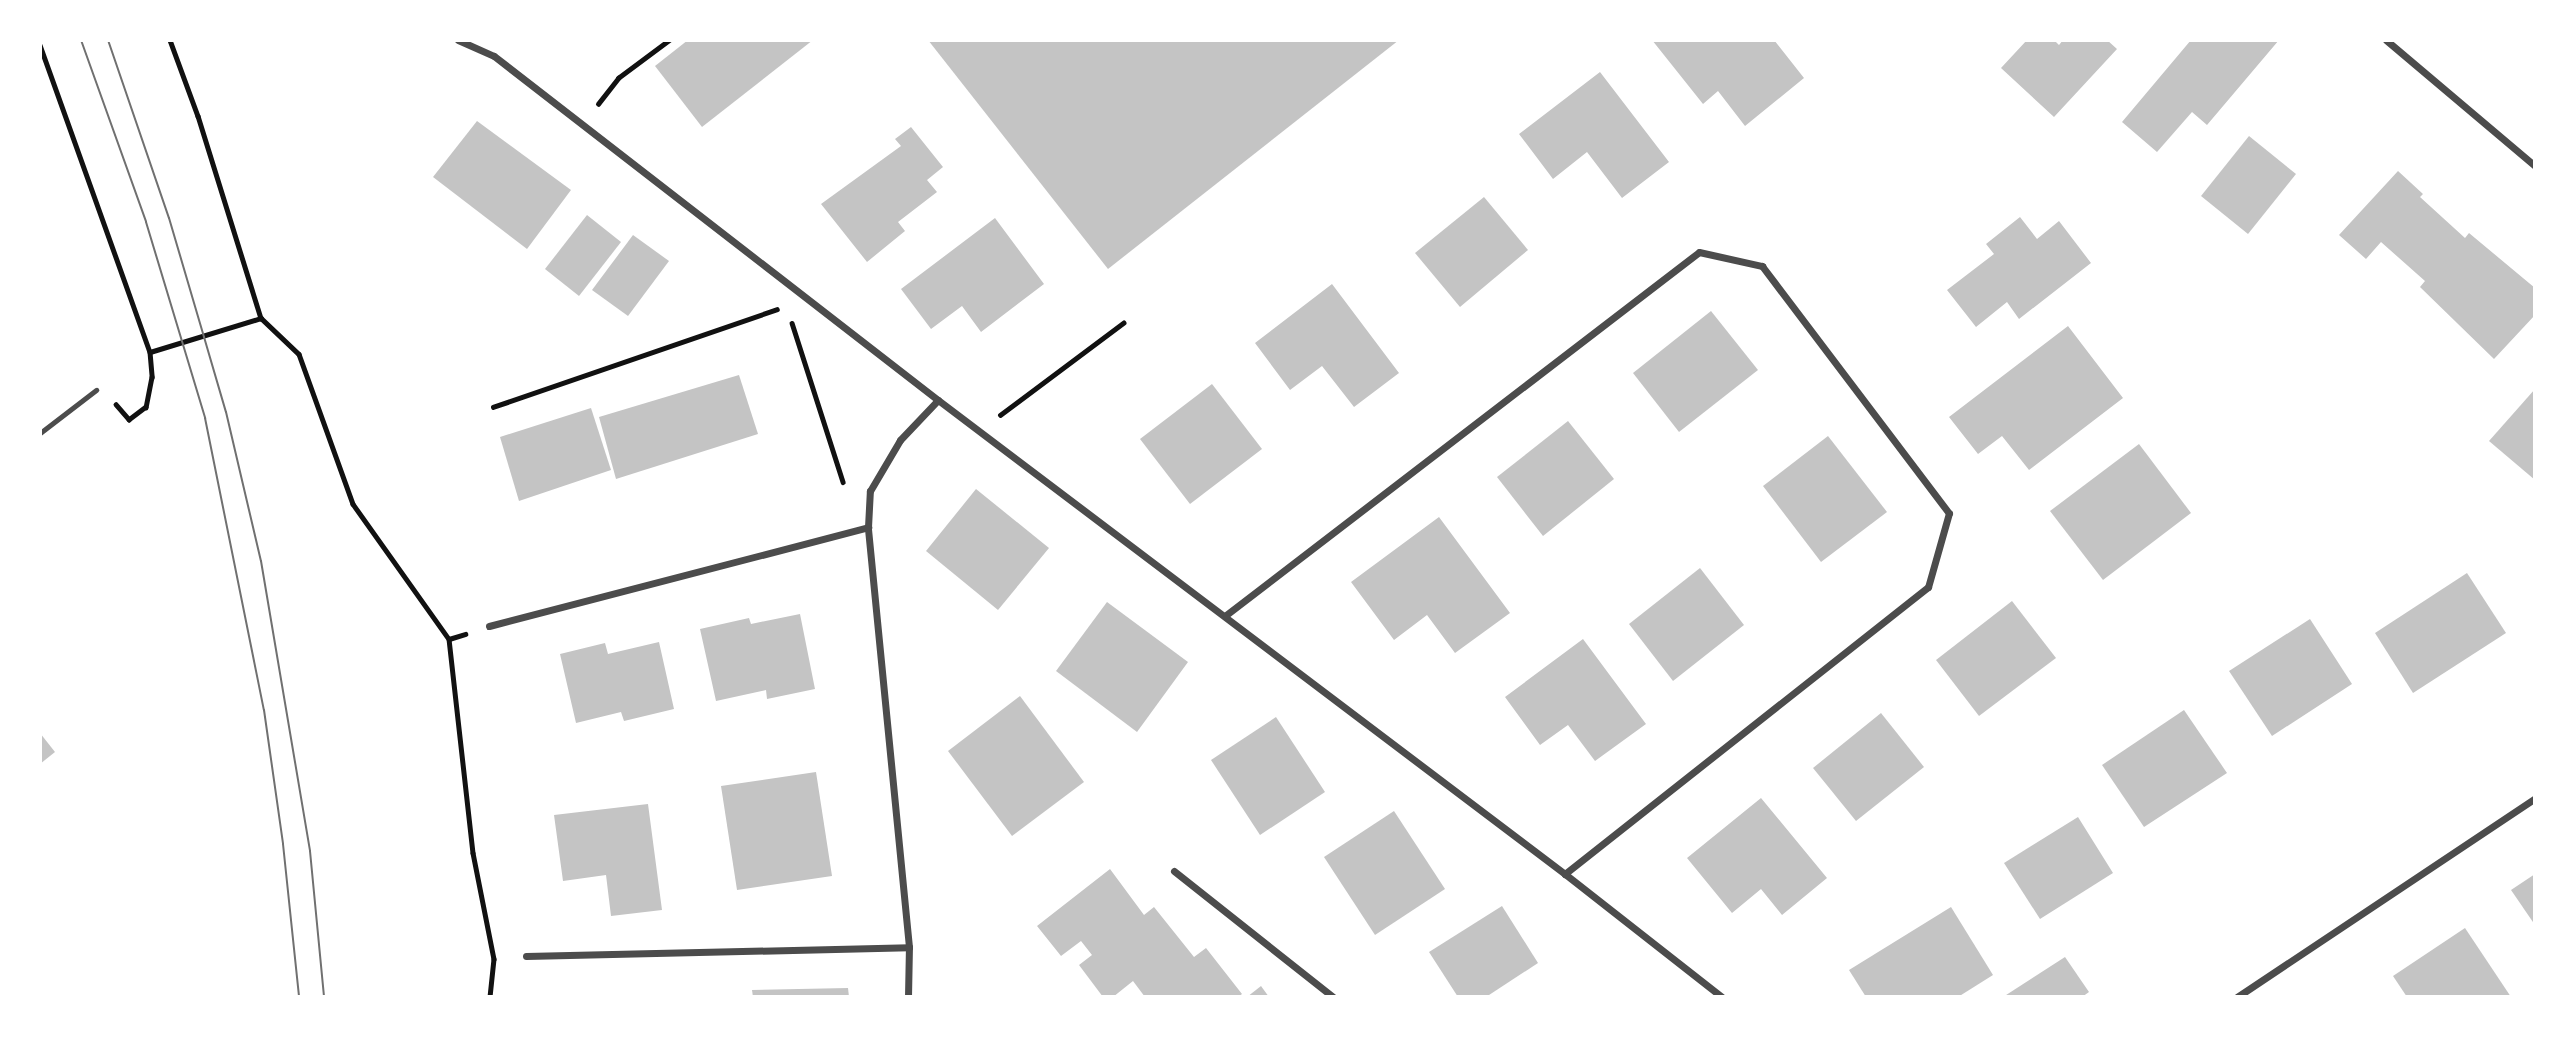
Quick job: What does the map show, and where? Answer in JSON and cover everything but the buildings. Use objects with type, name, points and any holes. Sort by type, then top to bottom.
[{"type":"street","points":[[458,40],[494,56],[938,400],[1226,615],[1722,997]]},
{"type":"street","points":[[2386,40],[2535,166]]},
{"type":"street","points":[[1226,615],[1699,252],[1762,267],[1949,513],[1928,587],[1565,874]]},
{"type":"street","points":[[908,997],[909,947],[868,527],[870,491],[900,440],[938,400]]},
{"type":"street","points":[[489,626],[868,527]]},
{"type":"street","points":[[2236,997],[2535,799]]},
{"type":"street","points":[[1174,871],[1333,997]]},
{"type":"street","points":[[526,956],[909,947]]},
{"type":"lane","points":[[40,433],[96,390]]},
{"type":"path","points":[[170,40],[198,116],[261,318],[299,354],[353,504],[449,639],[474,853],[494,959],[490,997]]},
{"type":"path","points":[[582,123],[618,78],[669,40]]},
{"type":"path","points":[[40,45],[150,352],[152,377],[146,407],[129,419],[108,396],[96,390]]},
{"type":"path","points":[[493,407],[786,306],[797,290]]},
{"type":"path","points":[[786,306],[844,485],[870,491]]},
{"type":"path","points":[[150,352],[261,318]]},
{"type":"path","points":[[979,430],[1123,323]]},
{"type":"tram line","points":[[81,40],[146,222],[205,418],[264,710],[283,844],[299,997]]},
{"type":"tram line","points":[[108,40],[169,218],[204,337],[226,412],[261,561],[310,851],[324,997]]}]
